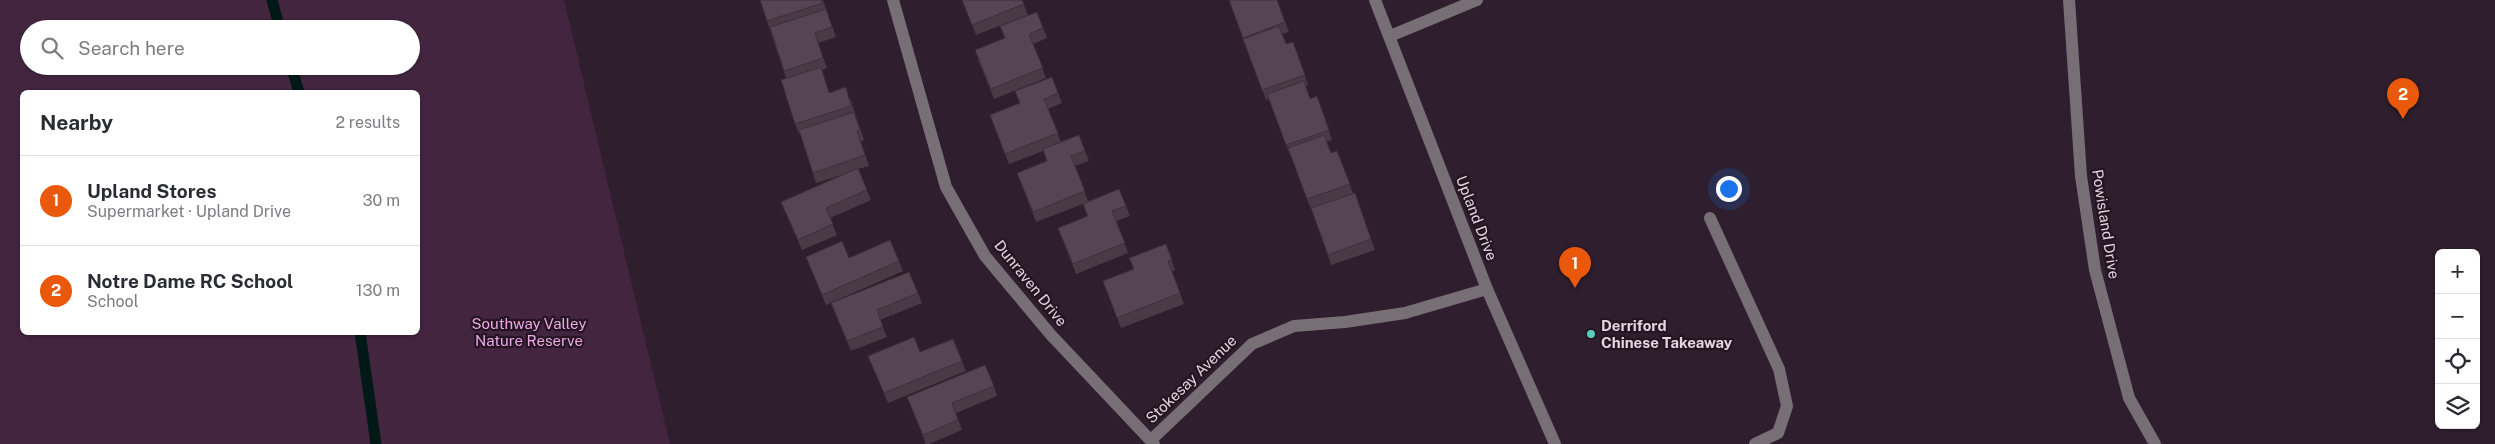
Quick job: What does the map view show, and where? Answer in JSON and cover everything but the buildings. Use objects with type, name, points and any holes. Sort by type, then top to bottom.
[{"type":"street","name":"Dunraven Drive","points":[[893,0],[946,187],[985,256],[1051,334],[1153,442]]},
{"type":"street","name":"Upland Drive","points":[[1375,0],[1487,289],[1555,444]]},
{"type":"street","points":[[1390,36],[1477,0]]},
{"type":"street","name":"Powisland Drive","points":[[2069,0],[2081,176],[2095,270],[2129,398],[2155,444]]},
{"type":"street","points":[[1710,218],[1779,369],[1787,406],[1778,433],[1754,444]]},
{"type":"street","name":"Stokesay Avenue","points":[[1153,442],[1252,344],[1294,326],[1345,322],[1405,313],[1487,289]]},
{"type":"green space","name":"Southway Valley Nature Reserve","points":[[0,0],[564,0],[670,444],[0,444]]},
{"type":"waterway","points":[[272,0],[278,20]]},
{"type":"waterway","points":[[294,75],[298,90]]},
{"type":"waterway","points":[[360,335],[376,444]]},
{"type":"place","name":"Notre Dame RC School","points":[[2403,119]]},
{"type":"place","name":"Upland Stores","points":[[1575,288]]},
{"type":"place","name":"Derriford Chinese Takeaway","points":[[1591,334]]}]
